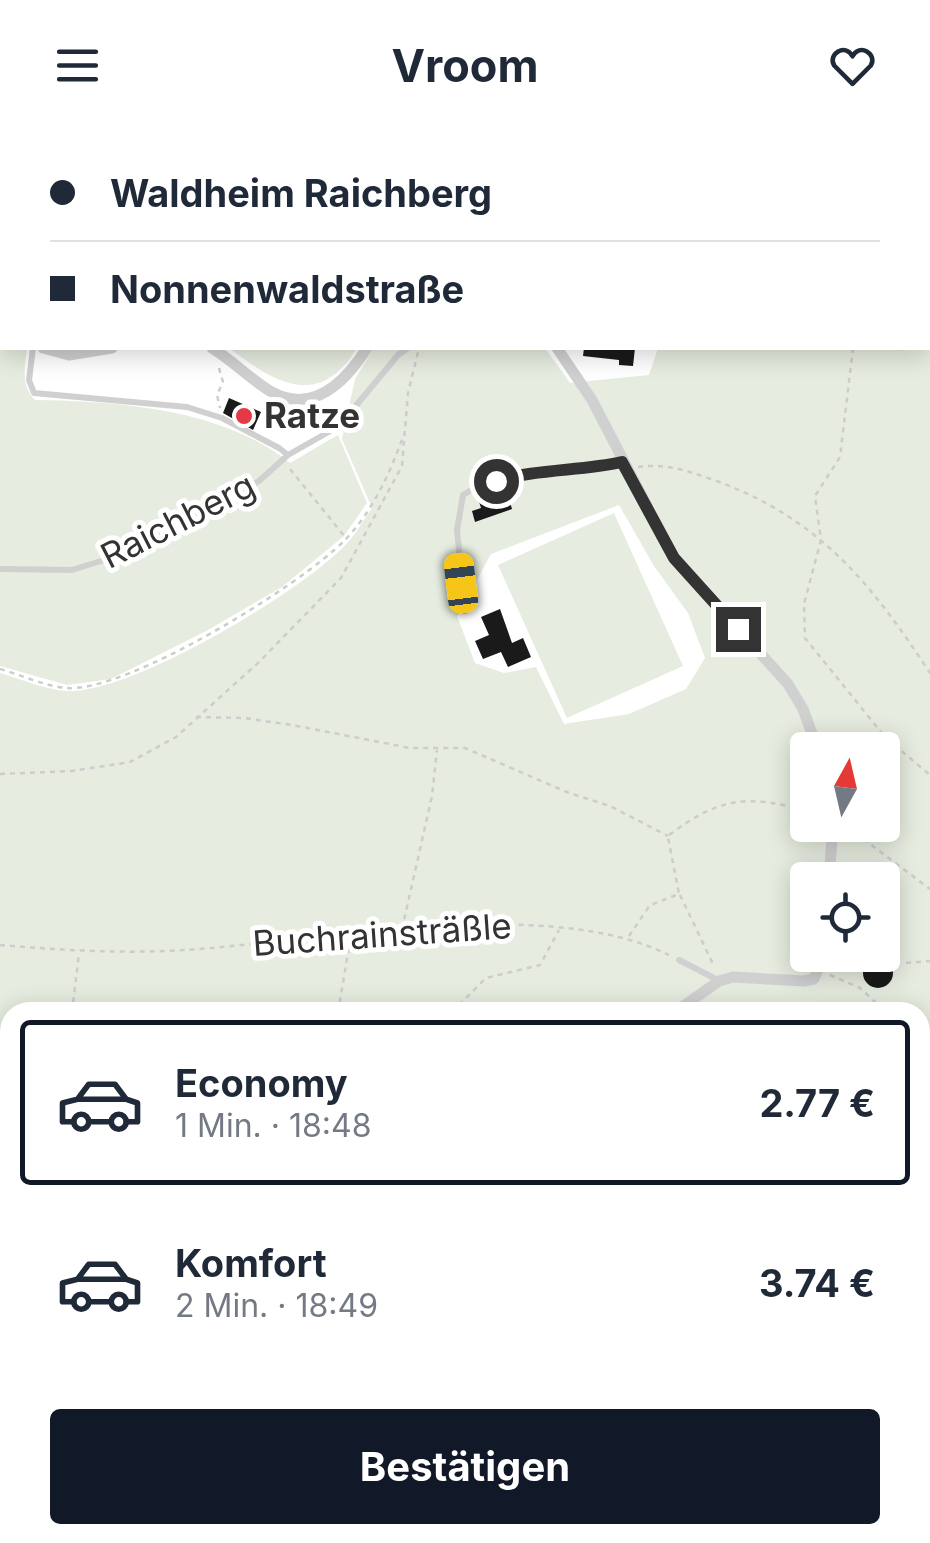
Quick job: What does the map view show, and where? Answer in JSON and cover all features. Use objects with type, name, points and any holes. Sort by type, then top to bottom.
[{"type":"street","points":[[51,350],[68,354],[97,350]]},
{"type":"street","points":[[216,350],[271,391],[304,399],[318,397],[341,384],[365,350]]},
{"type":"street","points":[[558,350],[592,400],[674,558],[788,684],[811,732]]},
{"type":"street","points":[[689,1002],[719,981],[747,976],[804,981],[819,972]]},
{"type":"lane","name":"Raichberg","points":[[34,350],[29,380],[34,392],[187,407],[222,418],[279,448],[286,458]]},
{"type":"lane","name":"Raichberg","points":[[0,569],[72,570],[130,552],[259,482],[286,458],[339,426],[405,350]]},
{"type":"lane","points":[[465,611],[457,530],[463,495],[480,484],[516,475],[625,466]]},
{"type":"lane","points":[[679,960],[719,981]]},
{"type":"path","points":[[214,350],[223,382],[217,395],[222,418]]},
{"type":"path","points":[[0,772],[102,768],[130,762],[176,737],[258,662],[341,578],[402,466],[408,393],[419,350]]},
{"type":"path","points":[[853,350],[840,457],[816,496],[821,540],[804,604],[805,638],[885,736],[930,775]]},
{"type":"path","points":[[0,669],[67,688],[112,682],[210,634],[283,591],[347,539],[389,477],[406,428]]},
{"type":"path","points":[[286,458],[347,539]]},
{"type":"path","points":[[625,466],[672,466],[731,486],[786,514],[848,562],[889,611],[930,673]]},
{"type":"path","points":[[195,717],[244,718],[410,748],[465,748],[569,793],[610,806],[668,836]]},
{"type":"path","points":[[402,930],[432,796],[438,748]]},
{"type":"path","points":[[668,836],[696,815],[732,800],[768,801],[790,807]]},
{"type":"path","points":[[668,836],[680,894],[719,981]]},
{"type":"path","points":[[867,842],[930,889]]},
{"type":"path","points":[[628,939],[650,905],[680,894]]},
{"type":"path","name":"Buchrainsträßle","points":[[0,945],[79,952],[182,950],[494,925],[560,928],[628,939],[679,960]]},
{"type":"path","points":[[462,1002],[486,978],[540,965],[560,928]]},
{"type":"path","points":[[340,1002],[352,935]]},
{"type":"path","points":[[73,1002],[79,952]]},
{"type":"path","points":[[906,963],[930,961]]},
{"type":"path","points":[[822,972],[860,988],[875,1002]]},
{"type":"shaded area","points":[[0,350],[27,350],[25,382],[35,400],[134,406],[202,420],[263,445],[290,463],[338,435],[367,503],[344,536],[282,587],[111,679],[67,685],[0,666]]},
{"type":"shaded area","points":[[232,350],[355,350],[327,379],[312,384],[280,380]]},
{"type":"shaded area","points":[[373,350],[546,350],[570,383],[649,375],[657,350],[930,350],[930,1002],[0,1002],[0,673],[67,691],[96,688],[132,676],[217,635],[329,560],[350,540],[372,508],[342,439],[355,379]],"holes":[[[619,505],[654,566],[688,613],[705,658],[686,689],[629,714],[564,724],[536,667],[504,673],[475,663],[457,616],[491,554]]]},
{"type":"shaded area","points":[[614,513],[683,666],[567,718],[498,565]]},
{"type":"building","points":[[584,350],[635,350],[633,366],[619,365],[619,360],[583,356]]},
{"type":"building","name":"Ratze","points":[[229,398],[261,412],[253,430],[223,413]]},
{"type":"building","points":[[505,485],[512,509],[475,522],[472,511],[481,508],[477,495]]},
{"type":"building","points":[[500,609],[512,643],[523,638],[531,657],[508,667],[501,652],[483,659],[475,641],[489,635],[481,617]]},
{"type":"building","points":[[863,972],[893,972],[889,984],[878,988],[867,984],[863,973]]},
{"type":"place","name":"Ratze","points":[[244,416]]},
{"type":"route","points":[[496,481],[622,462],[674,558],[738,629]]}]
